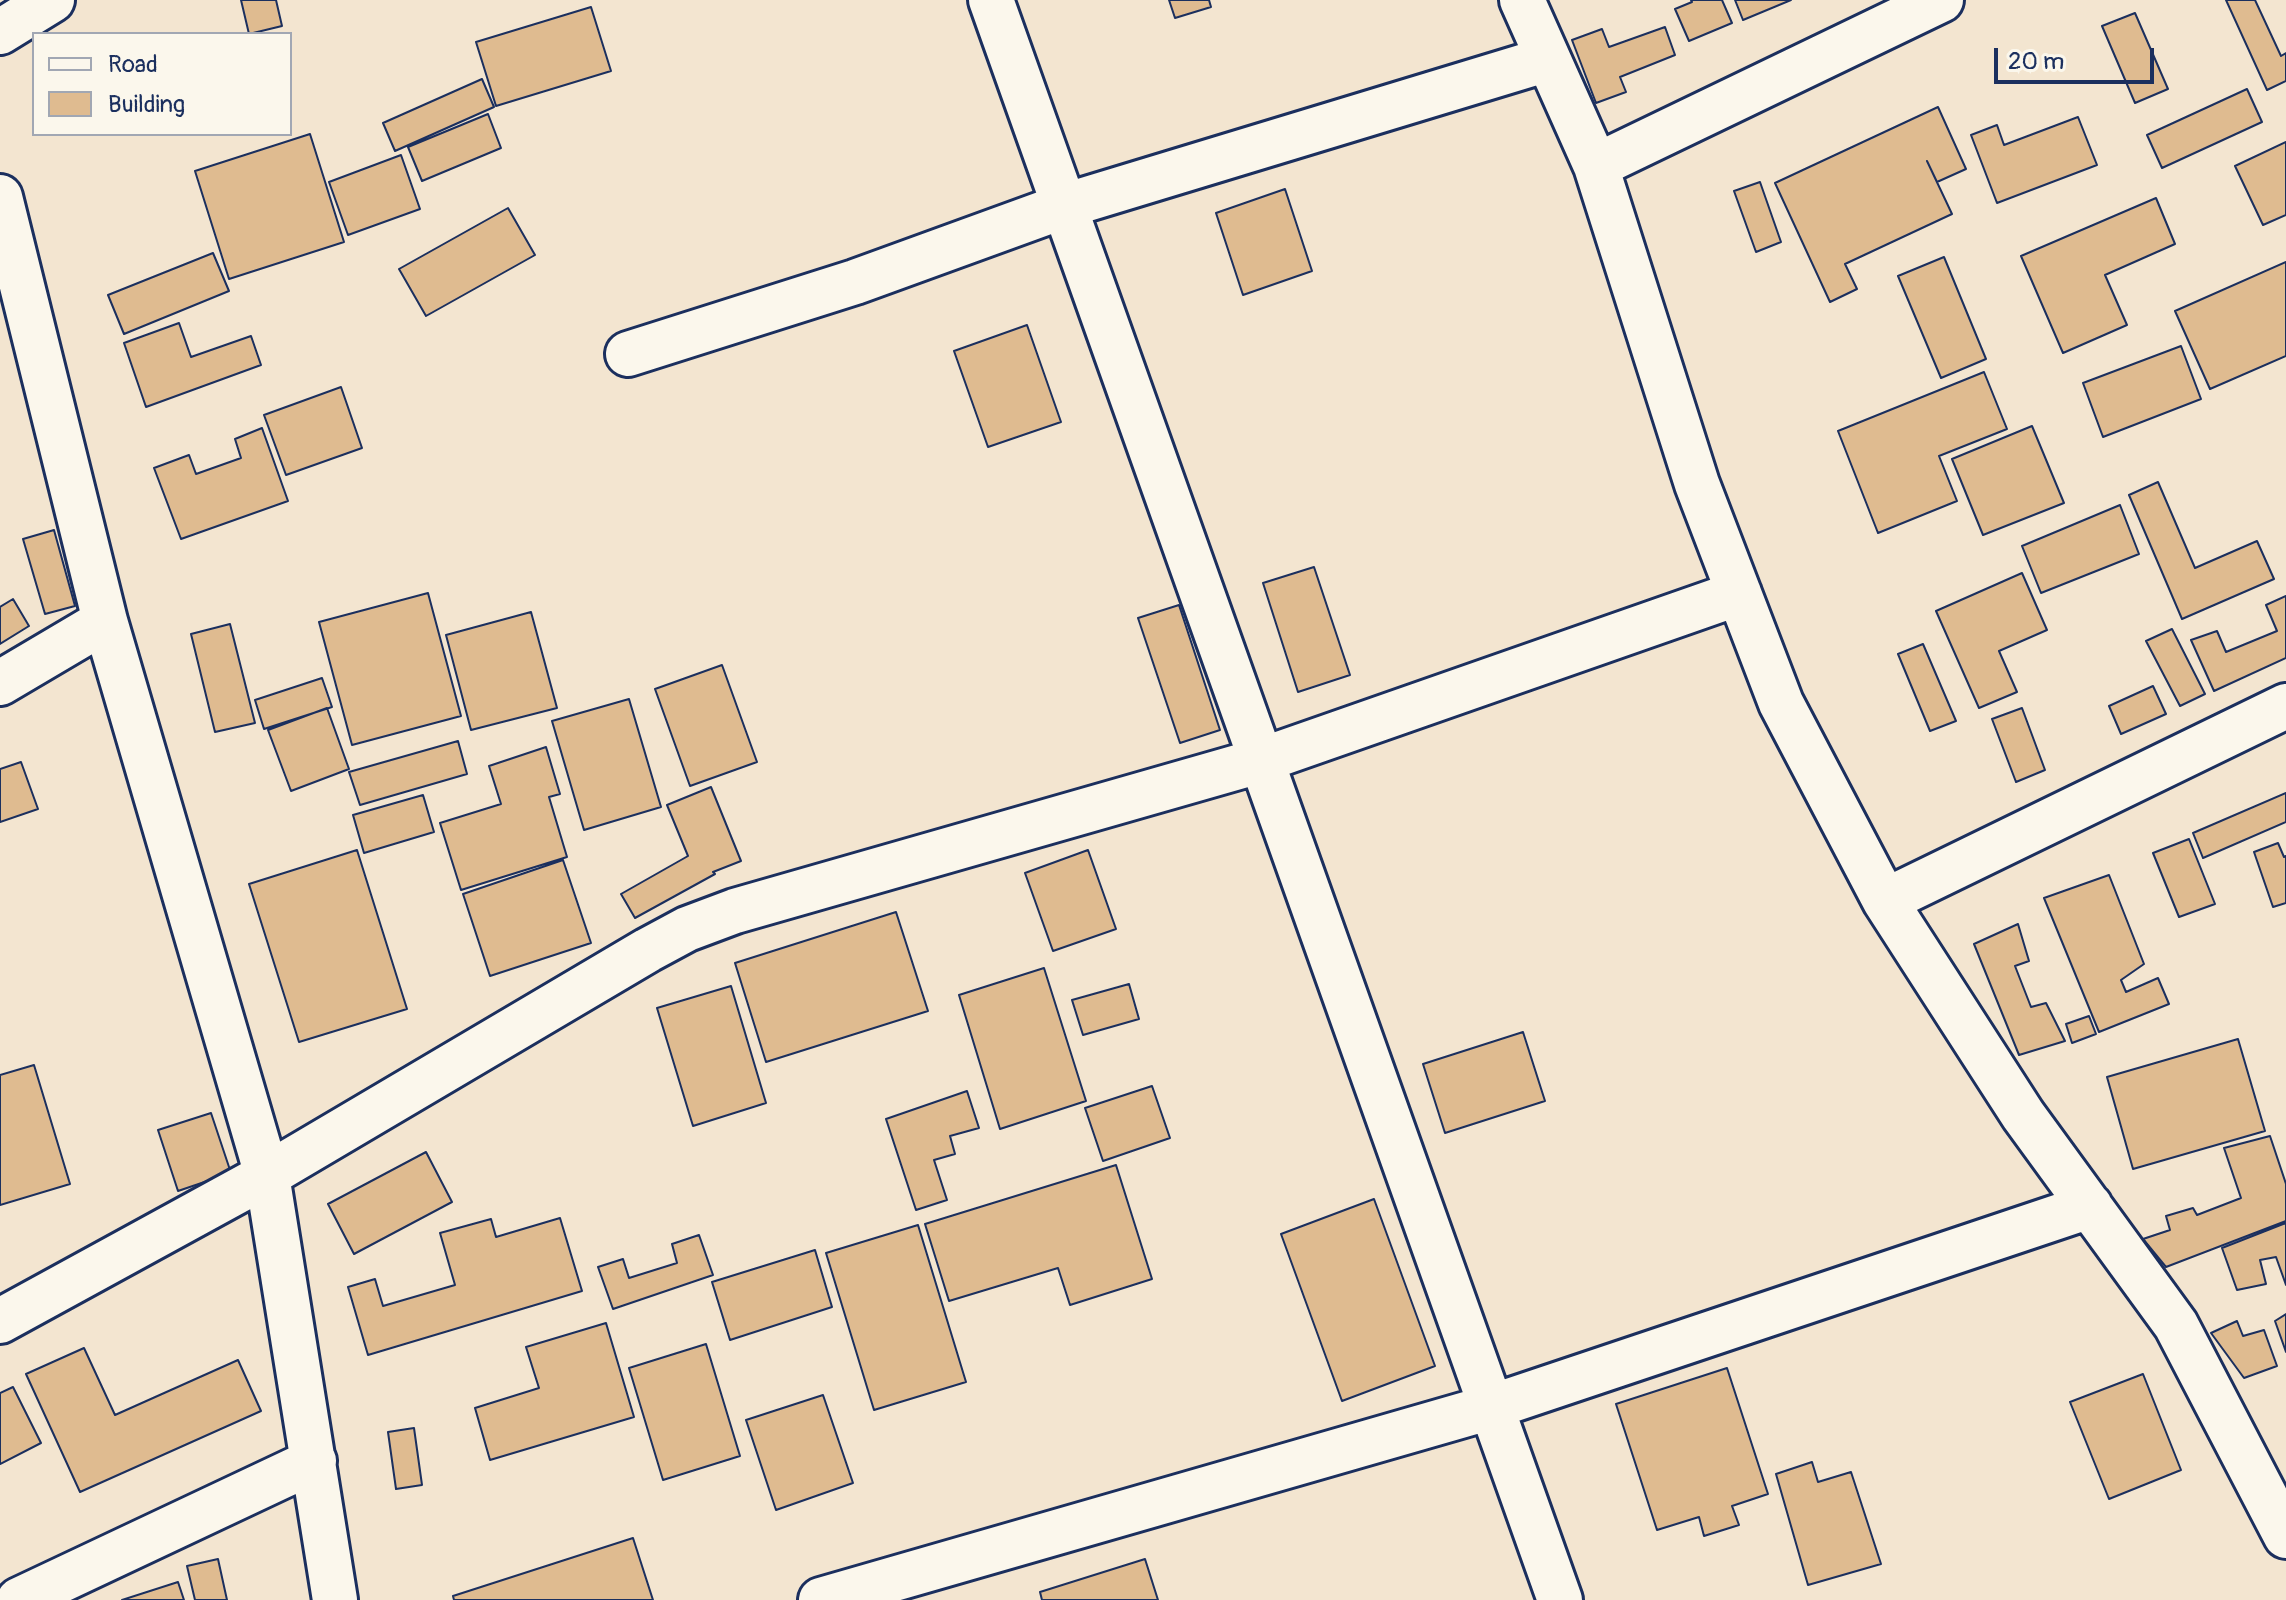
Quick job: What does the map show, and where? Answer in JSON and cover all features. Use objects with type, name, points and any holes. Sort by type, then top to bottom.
[{"type":"street","points":[[0,32],[52,0]]},
{"type":"street","points":[[991,0],[1259,761],[1560,1600]]},
{"type":"street","points":[[1522,0],[1596,166],[1697,484],[1781,703],[1885,901],[2023,1115],[2176,1325],[2286,1536]]},
{"type":"street","points":[[1596,166],[1941,0]]},
{"type":"street","points":[[628,354],[855,282],[1064,206],[1548,59]]},
{"type":"street","points":[[0,197],[105,621],[267,1175],[335,1600]]},
{"type":"street","points":[[0,1321],[267,1175],[687,929],[735,911],[1259,761],[1739,593]]},
{"type":"street","points":[[0,683],[105,621]]},
{"type":"street","points":[[1885,901],[2286,706]]},
{"type":"street","points":[[821,1600],[1491,1407],[2090,1206]]},
{"type":"street","points":[[19,1600],[314,1461]]},
{"type":"building","points":[[241,0],[276,0],[282,26],[249,32]]},
{"type":"building","points":[[1169,0],[1209,0],[1211,7],[1175,18]]},
{"type":"building","points":[[1691,0],[1722,0],[1732,23],[1689,41],[1675,9]]},
{"type":"building","points":[[1735,0],[1791,0],[1743,20]]},
{"type":"building","points":[[2226,0],[2255,0],[2281,56],[2286,53],[2286,81],[2267,90]]},
{"type":"building","points":[[591,7],[611,71],[496,106],[476,42]]},
{"type":"building","points":[[2135,13],[2168,89],[2135,103],[2102,26]]},
{"type":"building","points":[[1665,27],[1675,55],[1620,77],[1626,92],[1596,103],[1572,40],[1602,29],[1609,47]]},
{"type":"building","points":[[482,79],[494,107],[395,151],[383,123]]},
{"type":"building","points":[[2247,89],[2262,122],[2162,168],[2147,135]]},
{"type":"building","points":[[1938,107],[1966,169],[1937,182],[1927,161],[1952,214],[1845,264],[1857,289],[1830,302],[1775,183]]},
{"type":"building","points":[[488,114],[501,148],[422,181],[408,147]]},
{"type":"building","points":[[2078,117],[2097,165],[1997,203],[1971,135],[1997,125],[2004,145]]},
{"type":"building","points":[[310,134],[344,242],[229,279],[195,171]]},
{"type":"building","points":[[2286,142],[2286,215],[2263,225],[2235,166]]},
{"type":"building","points":[[401,155],[420,209],[348,235],[329,182]]},
{"type":"building","points":[[1760,182],[1781,242],[1756,252],[1734,191]]},
{"type":"building","points":[[1285,189],[1312,271],[1243,295],[1216,213]]},
{"type":"building","points":[[2156,198],[2175,244],[2105,275],[2127,325],[2063,353],[2021,256]]},
{"type":"building","points":[[508,208],[535,255],[426,316],[399,269]]},
{"type":"building","points":[[213,253],[229,291],[124,334],[108,295]]},
{"type":"building","points":[[1944,257],[1986,359],[1941,378],[1898,276]]},
{"type":"building","points":[[2286,262],[2286,356],[2210,389],[2175,311]]},
{"type":"building","points":[[179,323],[191,357],[251,336],[261,365],[146,407],[124,343]]},
{"type":"building","points":[[1027,325],[1061,422],[988,447],[954,351]]},
{"type":"building","points":[[2181,346],[2201,399],[2103,437],[2083,383]]},
{"type":"building","points":[[1984,372],[2007,429],[1939,456],[1957,501],[1878,533],[1838,431]]},
{"type":"building","points":[[341,387],[362,448],[286,475],[264,415]]},
{"type":"building","points":[[2032,426],[2064,503],[1983,535],[1952,459]]},
{"type":"building","points":[[262,428],[288,501],[181,539],[154,468],[189,455],[196,474],[241,458],[235,439]]},
{"type":"building","points":[[2158,482],[2195,568],[2257,541],[2274,579],[2182,619],[2129,495]]},
{"type":"building","points":[[2120,505],[2139,554],[2041,593],[2022,546]]},
{"type":"building","points":[[54,530],[75,606],[45,614],[23,539]]},
{"type":"building","points":[[1314,567],[1350,675],[1298,692],[1263,583]]},
{"type":"building","points":[[2022,573],[2047,630],[1999,651],[2017,692],[1979,708],[1936,611]]},
{"type":"building","points":[[428,593],[461,716],[352,745],[319,622]]},
{"type":"building","points":[[2286,596],[2286,658],[2214,691],[2191,640],[2217,631],[2226,652],[2277,631],[2266,605]]},
{"type":"building","points":[[13,599],[29,626],[0,644],[0,607]]},
{"type":"building","points":[[1179,605],[1220,730],[1180,743],[1138,618]]},
{"type":"building","points":[[531,612],[557,708],[471,730],[446,635]]},
{"type":"building","points":[[230,624],[255,723],[215,732],[191,634]]},
{"type":"building","points":[[2172,629],[2205,694],[2180,706],[2146,641]]},
{"type":"building","points":[[1923,644],[1956,721],[1930,731],[1898,654]]},
{"type":"building","points":[[722,665],[757,762],[690,786],[655,689]]},
{"type":"building","points":[[322,678],[332,707],[264,729],[255,700]]},
{"type":"building","points":[[2153,686],[2166,714],[2121,734],[2109,706]]},
{"type":"building","points":[[629,699],[661,807],[584,830],[552,721]]},
{"type":"building","points":[[327,708],[349,769],[291,791],[268,730]]},
{"type":"building","points":[[2022,708],[2045,770],[2016,782],[1992,719]]},
{"type":"building","points":[[458,741],[467,774],[360,805],[349,772]]},
{"type":"building","points":[[546,747],[560,794],[549,797],[567,857],[461,890],[440,823],[501,804],[489,766]]},
{"type":"building","points":[[21,762],[38,809],[0,822],[0,769]]},
{"type":"building","points":[[711,787],[741,861],[713,872],[715,874],[635,918],[621,894],[688,856],[667,805]]},
{"type":"building","points":[[2286,793],[2286,822],[2203,858],[2193,833]]},
{"type":"building","points":[[423,795],[434,832],[364,853],[353,815]]},
{"type":"building","points":[[2189,839],[2215,904],[2179,917],[2153,853]]},
{"type":"building","points":[[2278,843],[2286,856],[2286,903],[2273,907],[2254,852]]},
{"type":"building","points":[[357,850],[407,1009],[299,1042],[249,884]]},
{"type":"building","points":[[1088,850],[1116,929],[1053,951],[1025,873]]},
{"type":"building","points":[[563,860],[591,943],[490,976],[463,894]]},
{"type":"building","points":[[2109,875],[2144,964],[2121,980],[2126,992],[2158,978],[2169,1004],[2099,1032],[2044,898]]},
{"type":"building","points":[[896,912],[928,1011],[766,1062],[735,963]]},
{"type":"building","points":[[2018,924],[2029,961],[2015,966],[2031,1007],[2046,1003],[2065,1041],[2019,1055],[1974,944]]},
{"type":"building","points":[[1044,968],[1086,1101],[1000,1129],[959,995]]},
{"type":"building","points":[[1129,984],[1139,1019],[1083,1035],[1072,1000]]},
{"type":"building","points":[[731,986],[766,1103],[693,1126],[657,1008]]},
{"type":"building","points":[[2089,1016],[2096,1034],[2072,1043],[2066,1024]]},
{"type":"building","points":[[1523,1032],[1545,1101],[1445,1133],[1423,1064]]},
{"type":"building","points":[[2238,1039],[2265,1131],[2133,1169],[2107,1077]]},
{"type":"building","points":[[34,1065],[70,1184],[0,1205],[0,1075]]},
{"type":"building","points":[[1152,1086],[1170,1138],[1103,1161],[1085,1108]]},
{"type":"building","points":[[967,1091],[979,1128],[950,1136],[955,1154],[934,1160],[947,1200],[916,1210],[886,1119]]},
{"type":"building","points":[[211,1113],[231,1173],[178,1191],[158,1130]]},
{"type":"building","points":[[2270,1136],[2286,1184],[2286,1221],[2166,1267],[2143,1239],[2170,1230],[2166,1216],[2193,1208],[2197,1215],[2241,1198],[2224,1148]]},
{"type":"building","points":[[426,1152],[452,1202],[354,1254],[328,1204]]},
{"type":"building","points":[[1116,1165],[1152,1279],[1070,1305],[1058,1268],[949,1301],[925,1224]]},
{"type":"building","points":[[1374,1199],[1435,1366],[1342,1401],[1281,1234]]},
{"type":"building","points":[[560,1218],[582,1291],[368,1355],[348,1287],[375,1279],[383,1306],[455,1285],[440,1233],[491,1219],[496,1237]]},
{"type":"building","points":[[2286,1223],[2286,1285],[2276,1257],[2260,1260],[2266,1284],[2237,1290],[2222,1248]]},
{"type":"building","points":[[918,1225],[966,1382],[874,1410],[826,1253]]},
{"type":"building","points":[[699,1235],[713,1275],[613,1309],[598,1267],[623,1259],[629,1278],[677,1263],[672,1244]]},
{"type":"building","points":[[815,1250],[832,1307],[730,1340],[712,1282]]},
{"type":"building","points":[[2286,1314],[2286,1352],[2275,1321]]},
{"type":"building","points":[[2237,1321],[2243,1336],[2264,1330],[2277,1366],[2244,1378],[2211,1333]]},
{"type":"building","points":[[606,1323],[634,1417],[490,1460],[475,1408],[539,1388],[526,1347]]},
{"type":"building","points":[[706,1344],[740,1456],[663,1480],[629,1368]]},
{"type":"building","points":[[84,1348],[115,1415],[238,1360],[261,1411],[80,1492],[26,1374]]},
{"type":"building","points":[[1727,1368],[1768,1494],[1732,1506],[1739,1525],[1704,1536],[1699,1517],[1657,1530],[1616,1404]]},
{"type":"building","points":[[2143,1374],[2181,1470],[2109,1499],[2070,1402]]},
{"type":"building","points":[[13,1387],[41,1443],[0,1464],[0,1393]]},
{"type":"building","points":[[823,1395],[853,1483],[776,1510],[746,1420]]},
{"type":"building","points":[[414,1428],[422,1485],[396,1489],[388,1432]]},
{"type":"building","points":[[1812,1462],[1818,1482],[1851,1472],[1881,1564],[1808,1585],[1776,1474]]},
{"type":"building","points":[[633,1538],[653,1600],[454,1600],[453,1596]]},
{"type":"building","points":[[218,1559],[227,1600],[195,1600],[187,1566]]},
{"type":"building","points":[[1145,1559],[1158,1600],[1042,1600],[1040,1592]]},
{"type":"building","points":[[178,1582],[184,1600],[122,1600]]}]
